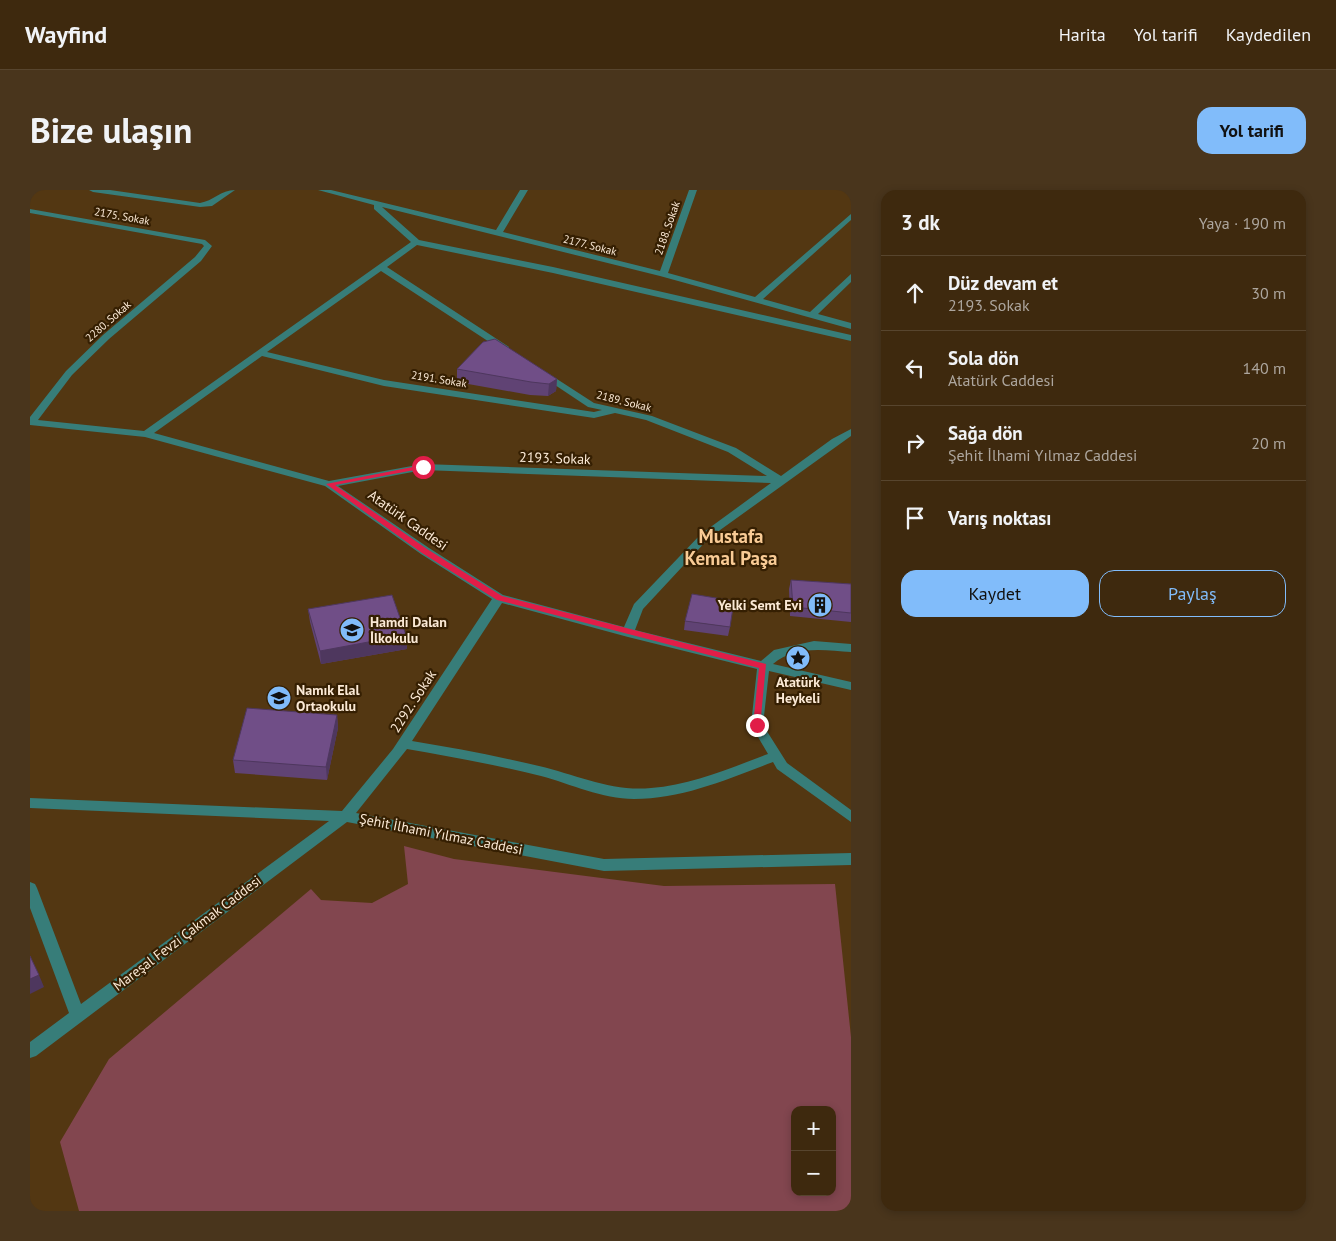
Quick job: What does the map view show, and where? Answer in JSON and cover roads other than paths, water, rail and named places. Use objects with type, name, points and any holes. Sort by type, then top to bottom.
[{"type":"street","points":[[93,190],[200,205],[209,204],[231,190]]},
{"type":"street","name":"2177. Sokak","points":[[322,190],[663,274],[851,326]]},
{"type":"street","points":[[498,234],[524,190]]},
{"type":"street","name":"2188. Sokak","points":[[663,274],[693,190]]},
{"type":"street","points":[[373,204],[393,219],[416,242],[573,274],[851,338]]},
{"type":"street","name":"2175. Sokak","points":[[30,211],[205,242],[208,246]]},
{"type":"street","points":[[756,300],[851,216]]},
{"type":"street","points":[[146,434],[416,242]]},
{"type":"street","name":"2280. Sokak","points":[[31,422],[69,373],[106,337],[198,259],[208,246]]},
{"type":"street","points":[[381,267],[518,357]]},
{"type":"street","points":[[812,315],[851,277]]},
{"type":"street","name":"2191. Sokak","points":[[260,353],[384,383],[594,415],[615,410]]},
{"type":"street","name":"2189. Sokak","points":[[534,368],[590,405],[649,418],[732,450],[780,480]]},
{"type":"street","name":"Atatürk Caddesi","points":[[31,422],[146,434],[329,484],[425,551],[499,598],[628,633],[851,686]]},
{"type":"street","points":[[628,633],[638,607],[706,536],[780,480],[851,432]]},
{"type":"street","name":"2193. Sokak","points":[[329,484],[423,467],[780,480]]},
{"type":"street","name":"2292. Sokak","points":[[345,816],[402,744],[499,598]]},
{"type":"street","points":[[851,648],[814,645],[778,653],[763,666],[757,725],[782,766],[851,817]]},
{"type":"street","points":[[402,744],[468,755],[599,788],[634,794],[683,787],[776,756]]},
{"type":"street","name":"Şehit İlhami Yılmaz Caddesi","points":[[30,803],[345,816],[604,865],[851,859]]},
{"type":"street","name":"Mareşal Fevzi Çakmak Caddesi","points":[[30,1051],[345,816]]},
{"type":"street","points":[[30,888],[76,1016]]},
{"type":"place","name":"Yelki Semt Evi","points":[[820,605]]},
{"type":"place","name":"Hamdi Dalan İlkokulu","points":[[352,630]]},
{"type":"place","name":"Atatürk Heykeli","points":[[798,658]]},
{"type":"place","name":"Namık Elal Ortaokulu","points":[[279,698]]},
{"type":"district","name":"Mustafa Kemal Paşa","points":[[731,547]]}]
